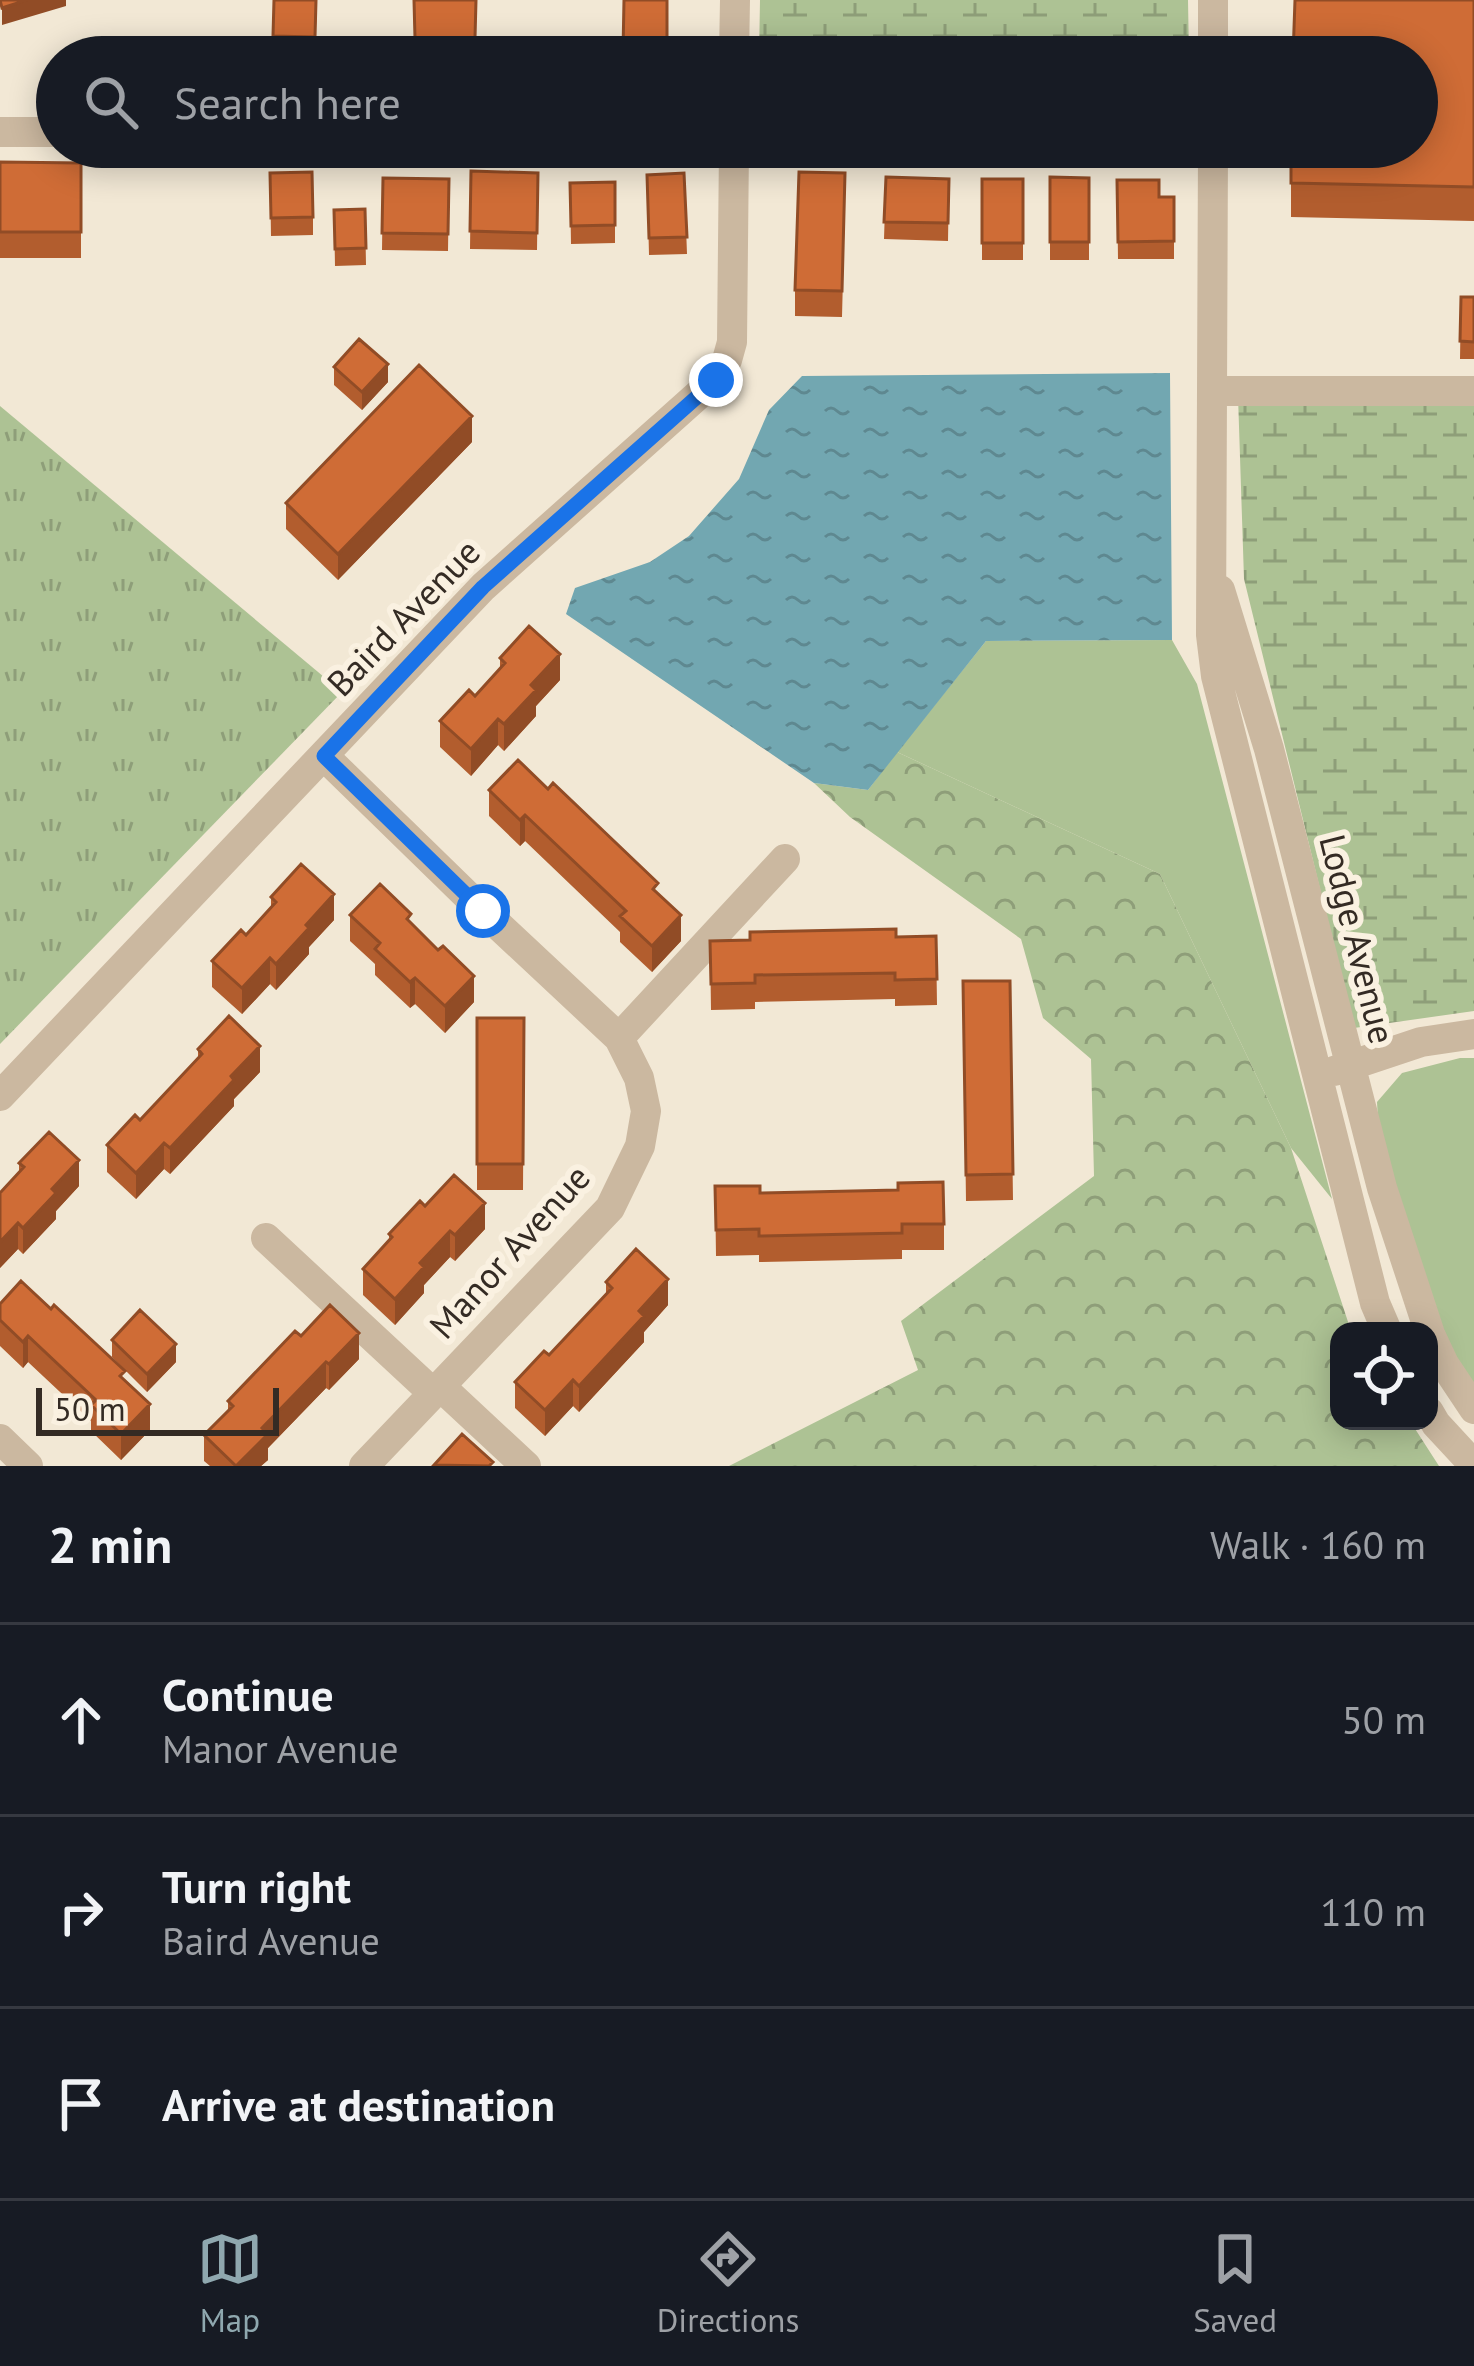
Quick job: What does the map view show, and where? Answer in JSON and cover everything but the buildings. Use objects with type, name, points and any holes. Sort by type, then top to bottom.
[{"type":"street","points":[[734,36],[735,0]]},
{"type":"street","points":[[1213,0],[1213,36]]},
{"type":"street","points":[[0,132],[36,132]]},
{"type":"street","name":"Baird Avenue","points":[[0,1096],[483,587],[716,380],[731,342],[734,168]]},
{"type":"street","name":"Lodge Avenue","points":[[1213,168],[1211,635],[1216,676],[1383,1322]]},
{"type":"street","points":[[1214,392],[1474,391]]},
{"type":"street","name":"Lodge Avenue","points":[[1212,567],[1269,749],[1382,1188],[1426,1322]]},
{"type":"street","name":"Manor Avenue","points":[[324,756],[619,1038],[639,1078],[646,1111],[640,1147],[610,1208],[364,1466]]},
{"type":"street","points":[[619,1038],[785,859]]},
{"type":"street","points":[[1317,1076],[1421,1042],[1474,1034]]},
{"type":"street","points":[[266,1238],[526,1466]]},
{"type":"street","name":"Lodge Avenue","points":[[1438,1351],[1474,1409]]},
{"type":"street","points":[[1438,1423],[1474,1465]]},
{"type":"street","points":[[0,1439],[28,1466]]},
{"type":"green space","points":[[760,0],[1188,0],[1189,36],[759,36]]},
{"type":"green space","points":[[1238,396],[1474,398],[1474,1011],[1354,1028],[1244,579]]},
{"type":"green space","points":[[0,406],[342,692],[0,1044]]},
{"type":"green space","points":[[1172,640],[1197,684],[1332,1199],[1291,1148],[1160,874],[897,752],[986,641]]},
{"type":"green space","points":[[897,752],[1160,874],[1291,1148],[1348,1322],[1330,1322],[1330,1430],[1416,1430],[1439,1466],[729,1466],[918,1370],[901,1321],[1094,1176],[1091,1059],[1043,1018],[1021,939],[850,817],[814,783],[868,790]]},
{"type":"green space","points":[[1474,1058],[1474,1385],[1438,1330],[1379,1138],[1377,1102],[1402,1073]]},
{"type":"water","points":[[1170,373],[1172,640],[986,641],[868,790],[814,783],[566,614],[575,588],[650,562],[689,536],[739,479],[769,410],[802,376]]},
{"type":"route","points":[[483,911],[324,756],[483,587],[716,380]]}]
